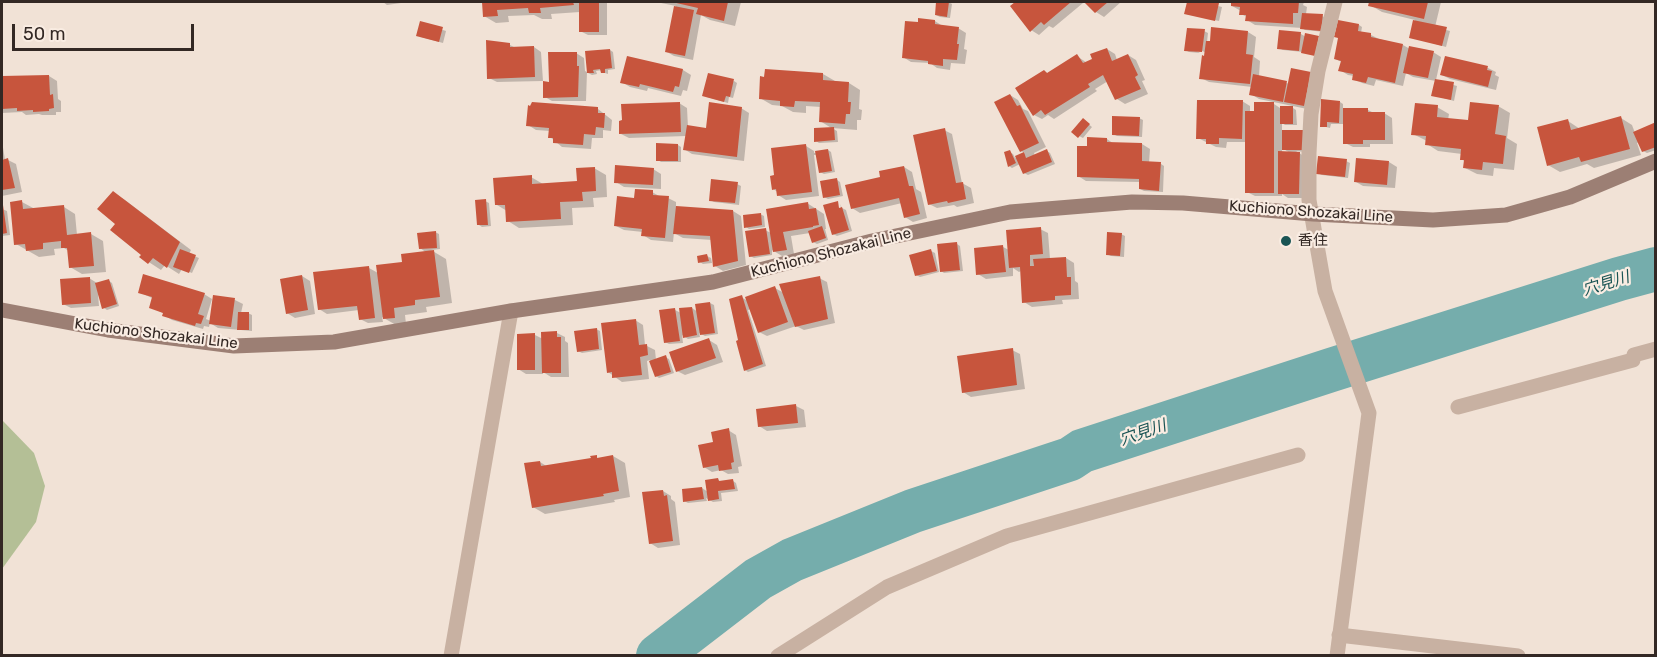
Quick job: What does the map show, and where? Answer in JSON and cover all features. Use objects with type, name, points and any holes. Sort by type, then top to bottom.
[{"type":"main road","name":"Kuchiono Shozakai Line","points":[[2,310],[108,330],[234,346],[334,342],[511,311],[713,282],[872,241],[1010,212],[1132,202],[1183,203],[1313,214],[1433,220],[1506,215],[1570,197],[1656,161]]},
{"type":"street","points":[[1335,2],[1318,71],[1311,114],[1309,200],[1325,291],[1369,413],[1337,656]]},
{"type":"street","points":[[451,656],[511,311]]},
{"type":"street","points":[[1458,407],[1633,360],[1634,355],[1656,349]]},
{"type":"street","points":[[778,656],[887,587],[1007,536],[1298,455]]},
{"type":"street","points":[[1339,635],[1518,656]]},
{"type":"green space","points":[[2,420],[34,453],[45,486],[36,522],[2,569]]},
{"type":"building","points":[[482,2],[573,2],[574,5],[540,8],[541,13],[529,13],[528,8],[497,10],[498,16],[483,17]]},
{"type":"building","points":[[579,2],[599,2],[599,32],[579,32]]},
{"type":"building","points":[[672,2],[728,2],[724,21],[696,14],[698,8]]},
{"type":"building","points":[[936,2],[949,2],[947,17],[935,15]]},
{"type":"building","points":[[1015,2],[1071,2],[1044,25],[1041,22],[1030,32],[1010,6]]},
{"type":"building","points":[[1084,2],[1108,2],[1095,13]]},
{"type":"building","points":[[1187,2],[1219,3],[1215,21],[1184,14]]},
{"type":"building","points":[[1231,2],[1299,2],[1298,13],[1293,13],[1293,24],[1245,21],[1246,15],[1239,15],[1240,7],[1231,6]]},
{"type":"building","points":[[1369,2],[1428,2],[1424,19],[1368,6]]},
{"type":"building","points":[[674,6],[694,10],[685,56],[665,52]]},
{"type":"building","points":[[1302,13],[1323,14],[1321,31],[1300,29]]},
{"type":"building","points":[[918,18],[935,20],[935,24],[959,27],[957,60],[943,59],[943,66],[928,64],[928,61],[902,58],[905,21],[918,22]]},
{"type":"building","points":[[1338,20],[1359,24],[1358,31],[1371,33],[1371,37],[1403,44],[1395,83],[1368,77],[1366,83],[1352,80],[1353,74],[1338,71],[1341,61],[1334,59],[1338,38],[1334,37]]},
{"type":"building","points":[[1413,20],[1447,27],[1442,46],[1409,38]]},
{"type":"building","points":[[420,21],[443,27],[439,42],[416,36]]},
{"type":"building","points":[[1211,27],[1248,31],[1246,54],[1253,55],[1250,84],[1199,79],[1202,55],[1204,56],[1206,41],[1210,41]]},
{"type":"building","points":[[1187,28],[1205,29],[1202,52],[1184,51]]},
{"type":"building","points":[[1279,30],[1301,32],[1299,51],[1277,49]]},
{"type":"building","points":[[1305,33],[1319,36],[1315,56],[1301,53]]},
{"type":"building","points":[[486,40],[510,43],[510,47],[534,46],[535,77],[487,79]]},
{"type":"building","points":[[1409,46],[1434,51],[1428,78],[1403,73]]},
{"type":"building","points":[[1107,48],[1112,61],[1128,54],[1138,75],[1135,77],[1141,89],[1115,100],[1103,75],[1088,84],[1090,87],[1045,115],[1041,110],[1033,116],[1015,88],[1044,70],[1047,73],[1077,54],[1083,63],[1092,59],[1090,54]]},
{"type":"building","points":[[610,49],[612,68],[605,69],[605,73],[601,73],[600,69],[593,70],[594,73],[587,73],[585,51]]},
{"type":"building","points":[[548,52],[577,52],[578,97],[543,98],[543,81],[549,82]]},
{"type":"building","points":[[627,56],[683,69],[679,87],[675,86],[673,92],[640,84],[639,87],[620,83]]},
{"type":"building","points":[[1445,56],[1488,66],[1487,70],[1492,71],[1488,87],[1440,75]]},
{"type":"building","points":[[1291,68],[1311,72],[1304,106],[1284,102]]},
{"type":"building","points":[[765,69],[823,73],[823,80],[849,82],[850,114],[846,114],[845,124],[819,122],[820,102],[795,101],[794,107],[780,106],[780,101],[759,99],[760,76],[764,77]]},
{"type":"building","points":[[708,73],[734,79],[730,97],[726,96],[724,102],[702,96]]},
{"type":"building","points":[[1253,74],[1287,81],[1283,102],[1249,95]]},
{"type":"building","points":[[49,75],[50,95],[53,94],[54,108],[49,111],[33,112],[33,110],[17,111],[17,108],[2,109],[2,76]]},
{"type":"building","points":[[1435,79],[1454,82],[1451,100],[1431,96]]},
{"type":"building","points":[[1010,94],[1017,106],[1020,105],[1039,143],[1020,152],[994,102]]},
{"type":"building","points":[[1321,99],[1340,101],[1339,123],[1327,122],[1327,127],[1320,127]]},
{"type":"building","points":[[1197,100],[1243,100],[1242,139],[1219,138],[1219,144],[1206,144],[1206,139],[1196,139]]},
{"type":"building","points":[[532,102],[598,107],[598,113],[605,113],[604,128],[596,127],[595,135],[584,134],[583,145],[553,143],[553,138],[548,138],[549,128],[526,126],[528,105],[530,106]]},
{"type":"building","points":[[680,102],[681,132],[619,134],[619,121],[622,120],[621,104]]},
{"type":"building","points":[[709,102],[742,107],[737,157],[683,150],[687,125],[706,128]]},
{"type":"building","points":[[1254,102],[1274,102],[1274,193],[1245,193],[1245,111],[1254,111]]},
{"type":"building","points":[[1470,102],[1499,105],[1495,134],[1506,136],[1503,164],[1483,162],[1482,170],[1463,168],[1464,160],[1460,160],[1461,149],[1425,145],[1426,136],[1411,135],[1415,103],[1438,105],[1437,117],[1468,120]]},
{"type":"building","points":[[1280,106],[1293,106],[1293,124],[1280,124]]},
{"type":"building","points":[[1343,108],[1368,108],[1368,112],[1385,112],[1385,140],[1363,140],[1363,144],[1343,144]]},
{"type":"building","points":[[1112,116],[1140,117],[1139,136],[1112,135]]},
{"type":"building","points":[[1621,116],[1630,149],[1581,162],[1579,157],[1547,166],[1537,127],[1568,119],[1571,130]]},
{"type":"building","points":[[1083,118],[1090,124],[1078,138],[1071,132]]},
{"type":"building","points":[[1656,122],[1656,147],[1642,152],[1633,132]]},
{"type":"building","points":[[834,127],[835,140],[814,142],[814,128]]},
{"type":"building","points":[[945,128],[956,183],[963,182],[966,199],[928,205],[913,135]]},
{"type":"building","points":[[1282,130],[1303,130],[1303,150],[1282,150]]},
{"type":"building","points":[[1087,137],[1107,138],[1107,142],[1142,143],[1142,161],[1161,162],[1159,191],[1139,189],[1139,179],[1077,177],[1077,146],[1087,146]]},
{"type":"building","points":[[656,143],[678,144],[678,161],[656,161]]},
{"type":"building","points":[[806,144],[812,192],[777,196],[776,189],[772,190],[770,176],[774,175],[771,148]]},
{"type":"building","points":[[828,149],[832,171],[819,173],[815,151]]},
{"type":"building","points":[[1047,149],[1052,162],[1023,174],[1015,156],[1024,152],[1026,158]]},
{"type":"building","points":[[1010,150],[1016,163],[1008,167],[1004,152]]},
{"type":"building","points":[[1278,151],[1300,152],[1299,194],[1278,194]]},
{"type":"building","points":[[1318,156],[1347,159],[1345,177],[1316,174]]},
{"type":"building","points":[[8,158],[15,188],[2,190],[2,160]]},
{"type":"building","points":[[1356,158],[1389,161],[1387,185],[1354,182]]},
{"type":"building","points":[[615,165],[654,168],[653,185],[614,183]]},
{"type":"building","points":[[904,166],[909,186],[913,186],[920,214],[904,218],[899,198],[851,209],[845,185],[880,177],[879,171]]},
{"type":"building","points":[[595,167],[596,191],[582,192],[583,201],[560,202],[561,219],[506,222],[505,205],[495,205],[493,178],[532,175],[532,184],[577,181],[576,168]]},
{"type":"building","points":[[837,178],[840,195],[823,198],[820,181]]},
{"type":"building","points":[[711,179],[738,182],[735,203],[709,201]]},
{"type":"building","points":[[635,189],[653,190],[653,195],[669,196],[665,238],[641,236],[642,229],[614,226],[617,196],[634,198]]},
{"type":"building","points":[[113,191],[180,242],[167,268],[153,258],[148,264],[139,257],[141,255],[110,230],[115,224],[97,209]]},
{"type":"building","points":[[486,199],[488,225],[477,225],[475,200]]},
{"type":"building","points":[[22,200],[23,209],[64,205],[67,235],[91,232],[94,266],[69,268],[67,248],[61,248],[61,241],[43,243],[43,249],[26,251],[25,244],[14,245],[10,202]]},
{"type":"building","points":[[838,201],[849,230],[832,235],[823,205]]},
{"type":"building","points":[[808,202],[809,209],[816,208],[819,225],[783,232],[787,250],[773,252],[766,209]]},
{"type":"building","points":[[2,205],[7,233],[2,234]]},
{"type":"building","points":[[676,206],[733,210],[738,261],[713,267],[710,236],[673,234]]},
{"type":"building","points":[[761,213],[762,225],[744,228],[743,215]]},
{"type":"building","points":[[822,226],[826,238],[812,243],[808,231]]},
{"type":"building","points":[[1041,227],[1043,254],[1030,255],[1030,266],[1034,266],[1033,259],[1066,257],[1067,277],[1071,277],[1071,295],[1055,296],[1055,300],[1022,303],[1020,267],[1009,268],[1006,230]]},
{"type":"building","points":[[766,228],[770,254],[749,257],[745,231]]},
{"type":"building","points":[[436,231],[437,248],[419,249],[417,233]]},
{"type":"building","points":[[1107,232],[1122,233],[1120,256],[1106,255]]},
{"type":"building","points":[[957,242],[960,270],[940,272],[937,244]]},
{"type":"building","points":[[1003,245],[1006,272],[976,275],[974,248]]},
{"type":"building","points":[[180,249],[196,255],[189,273],[173,267]]},
{"type":"building","points":[[931,249],[937,271],[915,276],[909,255]]},
{"type":"building","points":[[434,250],[440,297],[415,300],[415,305],[394,308],[395,318],[383,319],[376,265],[402,262],[401,254]]},
{"type":"building","points":[[707,254],[709,261],[698,263],[697,256]]},
{"type":"building","points":[[369,266],[375,318],[359,320],[357,306],[318,310],[313,272]]},
{"type":"building","points":[[143,274],[205,293],[198,314],[204,316],[201,324],[196,323],[195,326],[162,316],[163,313],[149,308],[152,297],[138,293]]},
{"type":"building","points":[[302,275],[308,310],[286,314],[280,279]]},
{"type":"building","points":[[820,276],[828,319],[795,327],[779,284]]},
{"type":"building","points":[[90,277],[91,303],[62,305],[60,279]]},
{"type":"building","points":[[109,279],[117,304],[102,309],[95,283]]},
{"type":"building","points":[[775,286],[788,322],[758,333],[745,297]]},
{"type":"building","points":[[213,295],[235,298],[231,327],[209,324]]},
{"type":"building","points":[[742,295],[763,364],[744,371],[729,299]]},
{"type":"building","points":[[710,302],[715,333],[700,335],[695,304]]},
{"type":"building","points":[[692,307],[697,335],[683,338],[679,308]]},
{"type":"building","points":[[675,308],[680,341],[664,343],[659,310]]},
{"type":"building","points":[[238,312],[249,312],[249,330],[237,330]]},
{"type":"building","points":[[636,319],[639,345],[647,344],[648,355],[640,357],[642,375],[612,378],[612,372],[607,373],[601,323]]},
{"type":"building","points":[[597,328],[599,349],[577,352],[574,331]]},
{"type":"building","points":[[557,331],[557,337],[561,337],[561,373],[542,373],[541,332]]},
{"type":"building","points":[[535,333],[535,370],[517,370],[517,334]]},
{"type":"building","points":[[709,338],[716,358],[676,372],[669,352]]},
{"type":"building","points":[[1013,348],[1017,385],[962,393],[957,356]]},
{"type":"building","points":[[666,355],[671,372],[655,377],[649,361]]},
{"type":"building","points":[[796,404],[798,423],[758,427],[756,409]]},
{"type":"building","points":[[729,428],[734,462],[731,463],[732,469],[719,471],[718,465],[703,468],[698,445],[713,442],[711,432]]},
{"type":"building","points":[[597,455],[597,458],[613,455],[619,491],[603,494],[604,496],[532,508],[524,463],[540,461],[541,466]]},
{"type":"building","points":[[718,478],[719,481],[733,479],[735,489],[718,491],[719,499],[708,501],[705,480]]},
{"type":"building","points":[[702,487],[704,499],[683,502],[682,489]]},
{"type":"building","points":[[663,490],[664,496],[667,495],[673,541],[649,544],[642,492]]},
{"type":"waterway","name":"穴見川","points":[[658,656],[758,579],[792,560],[913,511],[1070,459],[1082,451],[1331,370],[1656,269]]},
{"type":"place","name":"香住","points":[[1286,241]]}]
